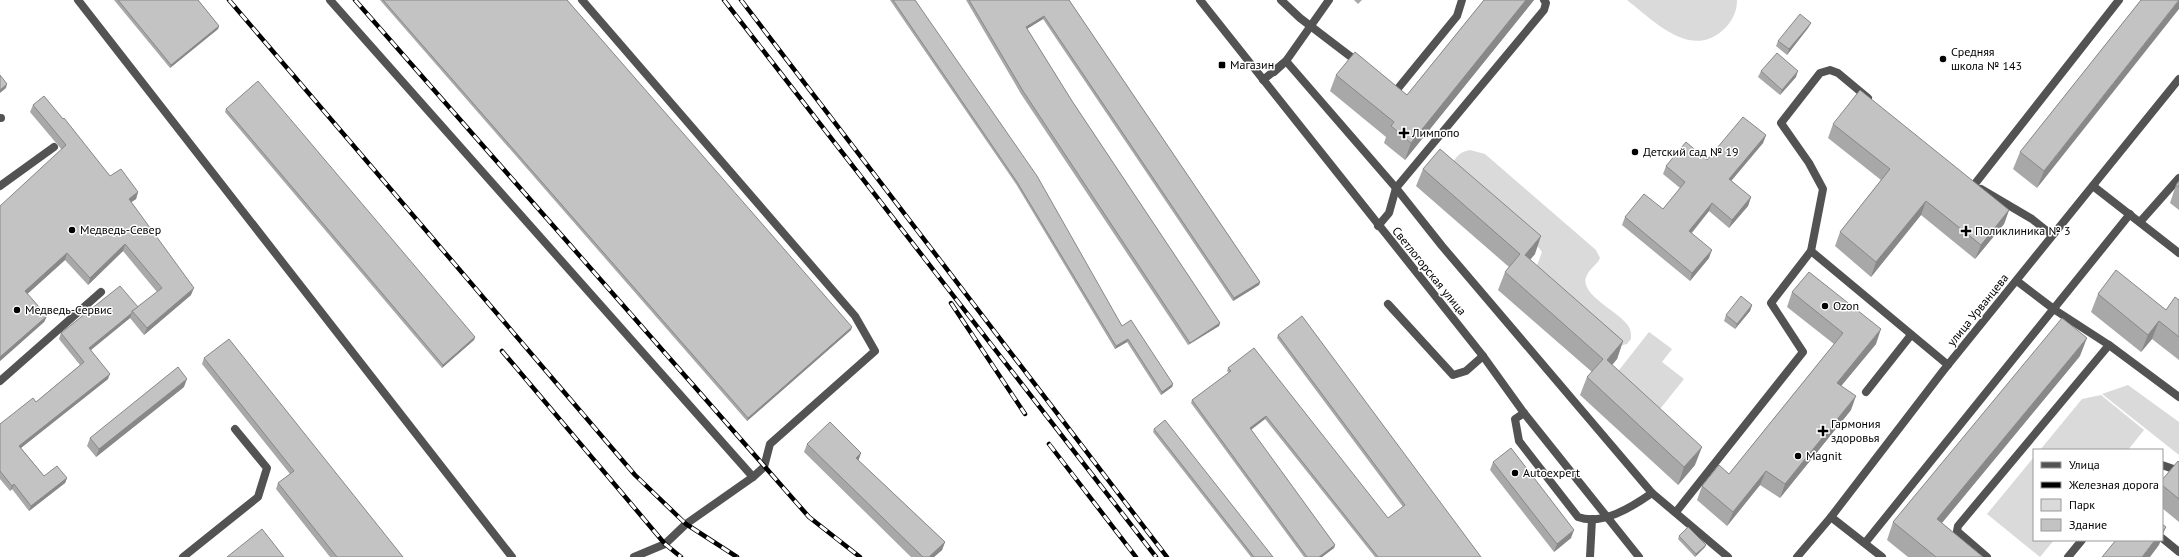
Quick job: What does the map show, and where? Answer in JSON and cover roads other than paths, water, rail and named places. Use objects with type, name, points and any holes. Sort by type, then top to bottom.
[{"type":"street","points":[[78,0],[512,557]]},
{"type":"street","points":[[330,0],[752,477]]},
{"type":"street","points":[[582,0],[855,316],[874,351],[770,444],[764,467],[686,524],[665,544],[634,557]]},
{"type":"street","name":"Светлогорская улица","points":[[1200,0],[1378,226],[1483,356],[1524,412],[1639,557]]},
{"type":"street","points":[[1281,0],[1311,26],[1365,68]]},
{"type":"street","points":[[1263,80],[1286,61],[1329,0]]},
{"type":"street","points":[[1383,82],[1395,92],[1457,16],[1462,0]]},
{"type":"street","points":[[1378,226],[1389,213],[1396,188],[1544,10],[1546,3],[1544,0]]},
{"type":"street","points":[[2052,235],[2032,220],[1971,183],[2119,0]]},
{"type":"street","points":[[1286,61],[1396,188],[1447,252],[1652,493],[1728,557]]},
{"type":"street","points":[[1676,512],[1803,352],[1771,303],[1811,251],[1823,189],[1809,163],[1781,123],[1820,72],[1830,70],[1838,73],[1874,102]]},
{"type":"street","name":"улица Урванцева","points":[[1797,557],[1831,517],[1948,365],[2179,79]]},
{"type":"street","points":[[0,186],[54,147]]},
{"type":"street","points":[[2140,222],[2179,178]]},
{"type":"street","points":[[2093,186],[2179,253]]},
{"type":"street","points":[[1865,543],[2055,310],[2130,214]]},
{"type":"street","points":[[1811,251],[1910,335],[1948,365]]},
{"type":"street","points":[[2017,281],[2055,310],[2109,344],[2179,398]]},
{"type":"street","points":[[0,381],[101,292]]},
{"type":"street","points":[[1388,304],[1452,375],[1466,371],[1483,356]]},
{"type":"street","points":[[1866,392],[1910,335]]},
{"type":"street","points":[[1987,557],[1957,531],[1958,526],[2109,344]]},
{"type":"street","points":[[1524,412],[1516,419],[1519,441],[1578,517],[1586,520],[1607,517],[1635,506],[1652,493]]},
{"type":"street","points":[[183,557],[258,497],[268,468],[235,429]]},
{"type":"street","points":[[2163,465],[2179,471]]},
{"type":"street","points":[[1831,517],[1882,557]]},
{"type":"street","points":[[1590,557],[1592,519]]},
{"type":"street","points":[[2163,539],[2178,551],[2172,557]]},
{"type":"street","points":[[2068,557],[2081,541]]},
{"type":"railway","points":[[229,0],[635,475],[686,524],[737,557]]},
{"type":"railway","points":[[355,0],[809,517],[860,557]]},
{"type":"railway","points":[[724,0],[1156,557]]},
{"type":"railway","points":[[741,0],[1167,557]]},
{"type":"railway","points":[[951,303],[1025,414]]},
{"type":"railway","points":[[502,351],[665,544],[681,557]]},
{"type":"railway","points":[[1049,444],[1136,557]]},
{"type":"place","name":"Средняя школа № 143","points":[[1943,59]]},
{"type":"place","name":"Магазин","points":[[1222,65]]},
{"type":"place","name":"Лимпопо","points":[[1404,133]]},
{"type":"place","name":"Детский сад № 19","points":[[1635,152]]},
{"type":"place","name":"Медведь-Север","points":[[72,230]]},
{"type":"place","name":"Поликлиника № 3","points":[[1966,231]]},
{"type":"place","name":"Ozon","points":[[1825,306]]},
{"type":"place","name":"Медведь-Сервис","points":[[17,310]]},
{"type":"place","name":"Гармония здоровья","points":[[1823,431]]},
{"type":"place","name":"Magnit","points":[[1798,456]]},
{"type":"place","name":"Autoexpert","points":[[1515,473]]}]
